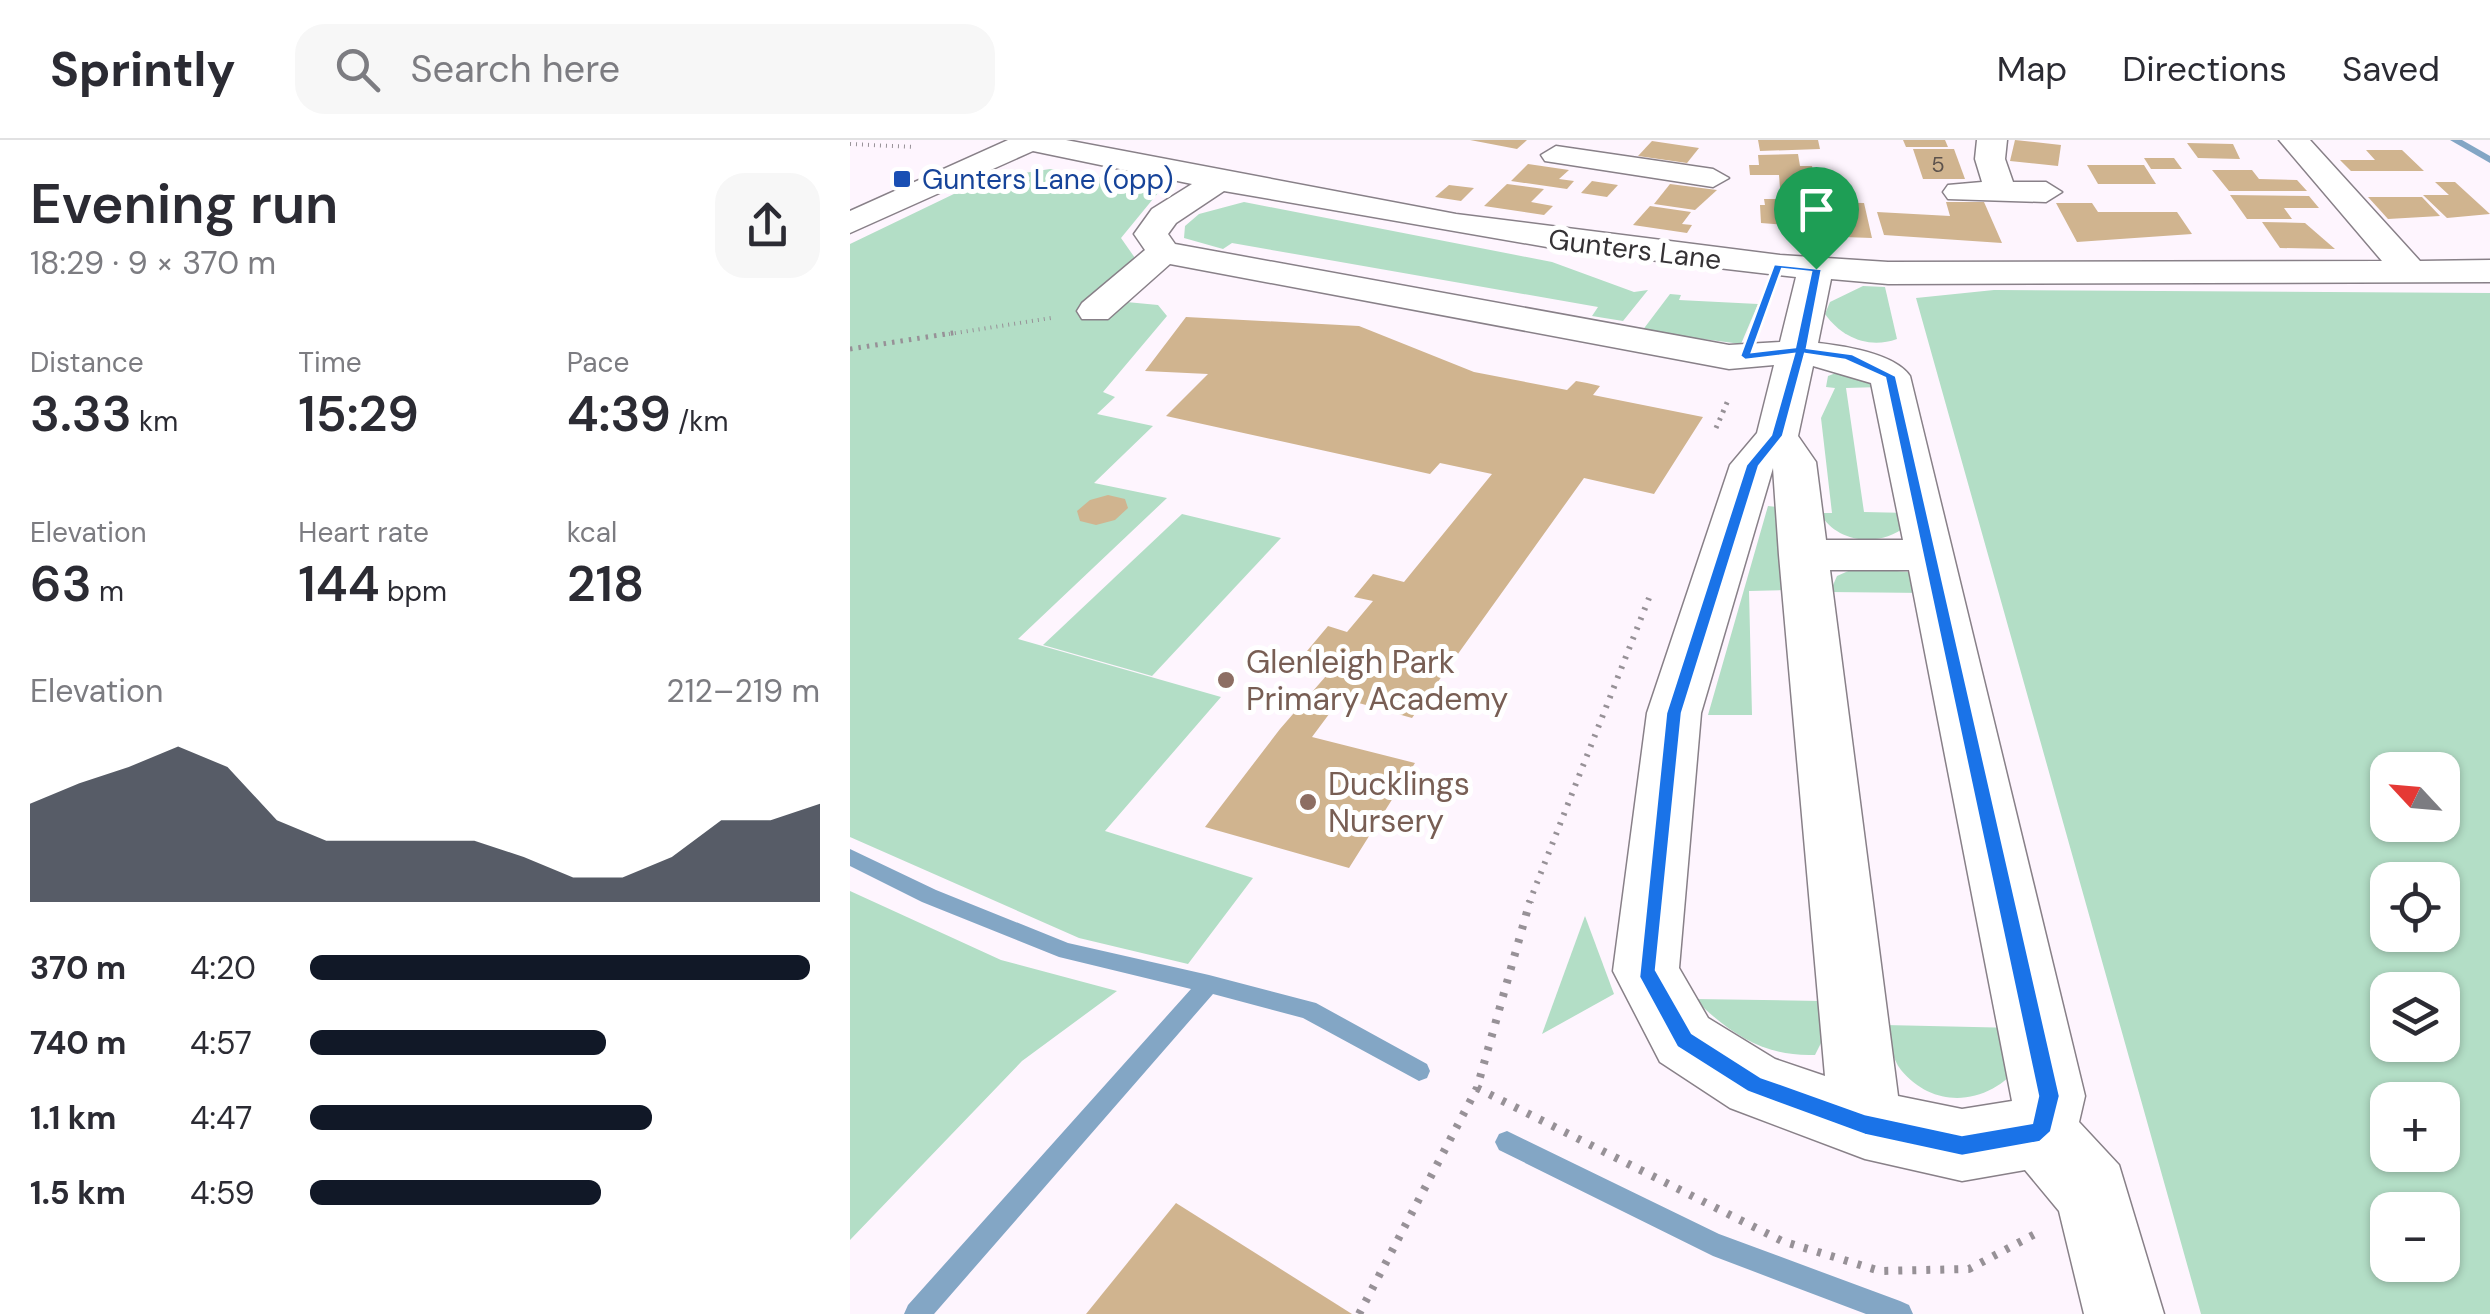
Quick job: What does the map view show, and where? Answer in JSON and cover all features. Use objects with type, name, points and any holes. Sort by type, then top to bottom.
[{"type":"street","points":[[1600,162],[1622,140]]},
{"type":"street","points":[[1992,140],[1990,159],[2001,192]]},
{"type":"street","points":[[2294,140],[2410,272]]},
{"type":"street","points":[[850,223],[1030,141]]},
{"type":"street","name":"Gunters Lane","points":[[1030,141],[1220,180],[1605,247],[1816,269],[1888,273],[2490,272]]},
{"type":"street","points":[[1556,155],[1713,178]]},
{"type":"street","points":[[1220,180],[1164,216],[1150,234],[1163,252],[1729,357],[1773,353],[1848,356],[1890,376],[2049,1096],[2040,1132]]},
{"type":"street","points":[[1959,192],[2046,192]]},
{"type":"street","points":[[1095,311],[1163,252]]},
{"type":"street","points":[[1816,269],[1773,353],[1777,436],[1794,462],[1865,1124]]},
{"type":"street","points":[[1777,436],[1752,465],[1674,713],[1646,971],[1684,1040],[1755,1085],[1865,1124],[1962,1145],[2040,1132]]},
{"type":"street","points":[[1802,555],[1932,555]]},
{"type":"street","points":[[2040,1132],[2092,1192],[2124,1314]]},
{"type":"path","points":[[850,350],[1095,311]]},
{"type":"path","points":[[1713,437],[1773,353]]},
{"type":"path","points":[[1358,1314],[1478,1088],[1538,873],[1655,582]]},
{"type":"green space","points":[[1050,169],[1162,188],[1121,238],[1135,258],[1095,299],[1158,305],[1167,316],[1103,392],[1115,397],[1097,414],[1153,426],[1094,483],[1167,498],[1018,639],[1221,697],[1105,831],[1253,878],[1188,964],[1079,938],[850,837],[850,244],[985,179]]},
{"type":"green space","points":[[1244,202],[1552,262],[1634,292],[1648,290],[1623,321],[1592,316],[1598,307],[1232,243],[1223,249],[1184,238],[1185,226],[1199,214]]},
{"type":"green space","points":[[1863,286],[1885,287],[1897,339],[1876,343],[1857,339],[1839,329],[1825,314],[1830,302]]},
{"type":"green space","points":[[1994,290],[2490,293],[2490,1314],[2201,1314],[1916,298]]},
{"type":"green space","points":[[1670,294],[1681,295],[1679,300],[1758,304],[1741,344],[1642,331]]},
{"type":"green space","points":[[1849,368],[1880,387],[1846,388],[1864,512],[1909,513],[1906,526],[1884,537],[1847,536],[1827,523],[1820,513],[1832,513],[1821,418],[1835,388],[1826,387],[1828,376]]},
{"type":"green space","points":[[1768,506],[1777,507],[1786,590],[1749,591],[1752,715],[1708,715]]},
{"type":"green space","points":[[1182,514],[1281,538],[1152,676],[1043,645]]},
{"type":"green space","points":[[1855,568],[1911,572],[1925,593],[1830,592],[1837,576]]},
{"type":"green space","points":[[850,891],[1001,960],[1117,991],[1022,1061],[850,1240]]},
{"type":"green space","points":[[1585,916],[1614,994],[1542,1034]]},
{"type":"green space","points":[[1694,999],[1820,1001],[1822,1041],[1815,1055],[1763,1047],[1734,1032]]},
{"type":"green space","points":[[1885,1025],[2018,1028],[2022,1063],[2010,1077],[1980,1094],[1964,1098],[1931,1093],[1901,1070]]},
{"type":"building","points":[[1470,140],[1527,140],[1517,149]]},
{"type":"building","points":[[1758,140],[1818,140],[1820,149],[1760,151]]},
{"type":"building","points":[[1903,140],[1945,140],[1948,147],[1906,147]]},
{"type":"building","points":[[2015,140],[2061,145],[2058,166],[2010,161]]},
{"type":"building","points":[[1652,141],[1699,148],[1687,163],[1638,156]]},
{"type":"building","points":[[2187,143],[2233,144],[2240,159],[2198,158]]},
{"type":"building","points":[[1913,149],[1954,149],[1965,179],[1923,179]]},
{"type":"building","points":[[2366,150],[2402,150],[2424,171],[2351,171],[2340,160],[2375,160]]},
{"type":"building","points":[[1798,154],[1800,166],[1812,166],[1814,175],[1806,175],[1809,188],[1780,188],[1779,175],[1750,175],[1749,165],[1759,165],[1758,155]]},
{"type":"building","points":[[2144,158],[2174,158],[2182,169],[2151,169]]},
{"type":"building","points":[[1528,164],[1569,170],[1559,179],[1574,181],[1567,189],[1511,181]]},
{"type":"building","points":[[2087,165],[2144,165],[2156,184],[2098,184]]},
{"type":"building","points":[[2212,170],[2252,170],[2259,179],[2297,180],[2307,191],[2229,191]]},
{"type":"building","points":[[1592,181],[1618,185],[1607,197],[1581,193]]},
{"type":"building","points":[[2435,182],[2455,182],[2490,214],[2447,218],[2423,195],[2449,195]]},
{"type":"building","points":[[1507,184],[1544,189],[1531,202],[1553,206],[1544,215],[1484,206]]},
{"type":"building","points":[[1670,184],[1717,190],[1695,210],[1654,204]]},
{"type":"building","points":[[1449,185],[1474,188],[1461,201],[1435,197]]},
{"type":"building","points":[[2230,195],[2309,196],[2319,208],[2284,208],[2292,219],[2247,219]]},
{"type":"building","points":[[2368,197],[2422,197],[2440,216],[2388,219]]},
{"type":"building","points":[[1764,199],[1788,199],[1789,205],[1805,206],[1808,227],[1761,223],[1760,205],[1765,205]]},
{"type":"building","points":[[1813,202],[1864,203],[1872,238],[1844,237],[1841,221],[1815,220]]},
{"type":"building","points":[[1946,202],[1984,202],[2002,243],[1884,235],[1877,212],[1950,216]]},
{"type":"building","points":[[2056,203],[2092,203],[2098,212],[2177,212],[2192,234],[2077,242]]},
{"type":"building","points":[[1650,206],[1691,212],[1682,224],[1692,225],[1687,233],[1633,225]]},
{"type":"building","points":[[2262,222],[2305,223],[2335,249],[2280,248]]},
{"type":"building","points":[[1186,317],[1359,326],[1474,372],[1567,390],[1576,381],[1587,383],[1600,386],[1593,395],[1703,417],[1654,494],[1584,478],[1412,718],[1341,698],[1312,737],[1415,763],[1349,868],[1205,827],[1280,729],[1339,661],[1307,651],[1328,626],[1347,632],[1373,601],[1354,597],[1373,574],[1404,582],[1492,474],[1440,463],[1430,474],[1166,416],[1208,374],[1145,371]]},
{"type":"building","points":[[1108,495],[1125,499],[1128,508],[1115,520],[1096,525],[1080,521],[1077,511],[1090,500]]},
{"type":"building","points":[[1176,1203],[1352,1314],[1086,1314]]},
{"type":"waterway","points":[[2455,140],[2490,160]]},
{"type":"waterway","points":[[850,857],[929,896],[1066,951],[1209,984]]},
{"type":"waterway","points":[[917,1314],[1209,984]]},
{"type":"waterway","points":[[1209,984],[1308,1010],[1419,1071]]},
{"type":"waterway","points":[[1507,1142],[1713,1244],[1900,1314]]},
{"type":"place","name":"Gunters Lane (opp)","points":[[902,179]]},
{"type":"place","name":"Glenleigh Park Primary Academy","points":[[1226,680]]},
{"type":"place","name":"Ducklings Nursery","points":[[1308,802]]},
{"type":"route","points":[[1816,269],[1778,266],[1745,356],[1800,350],[1777,436],[1752,465],[1674,713],[1646,971],[1684,1040],[1755,1085],[1865,1124],[1962,1145],[2040,1132],[2049,1096],[1890,376],[1848,356],[1800,350],[1816,269]]}]
